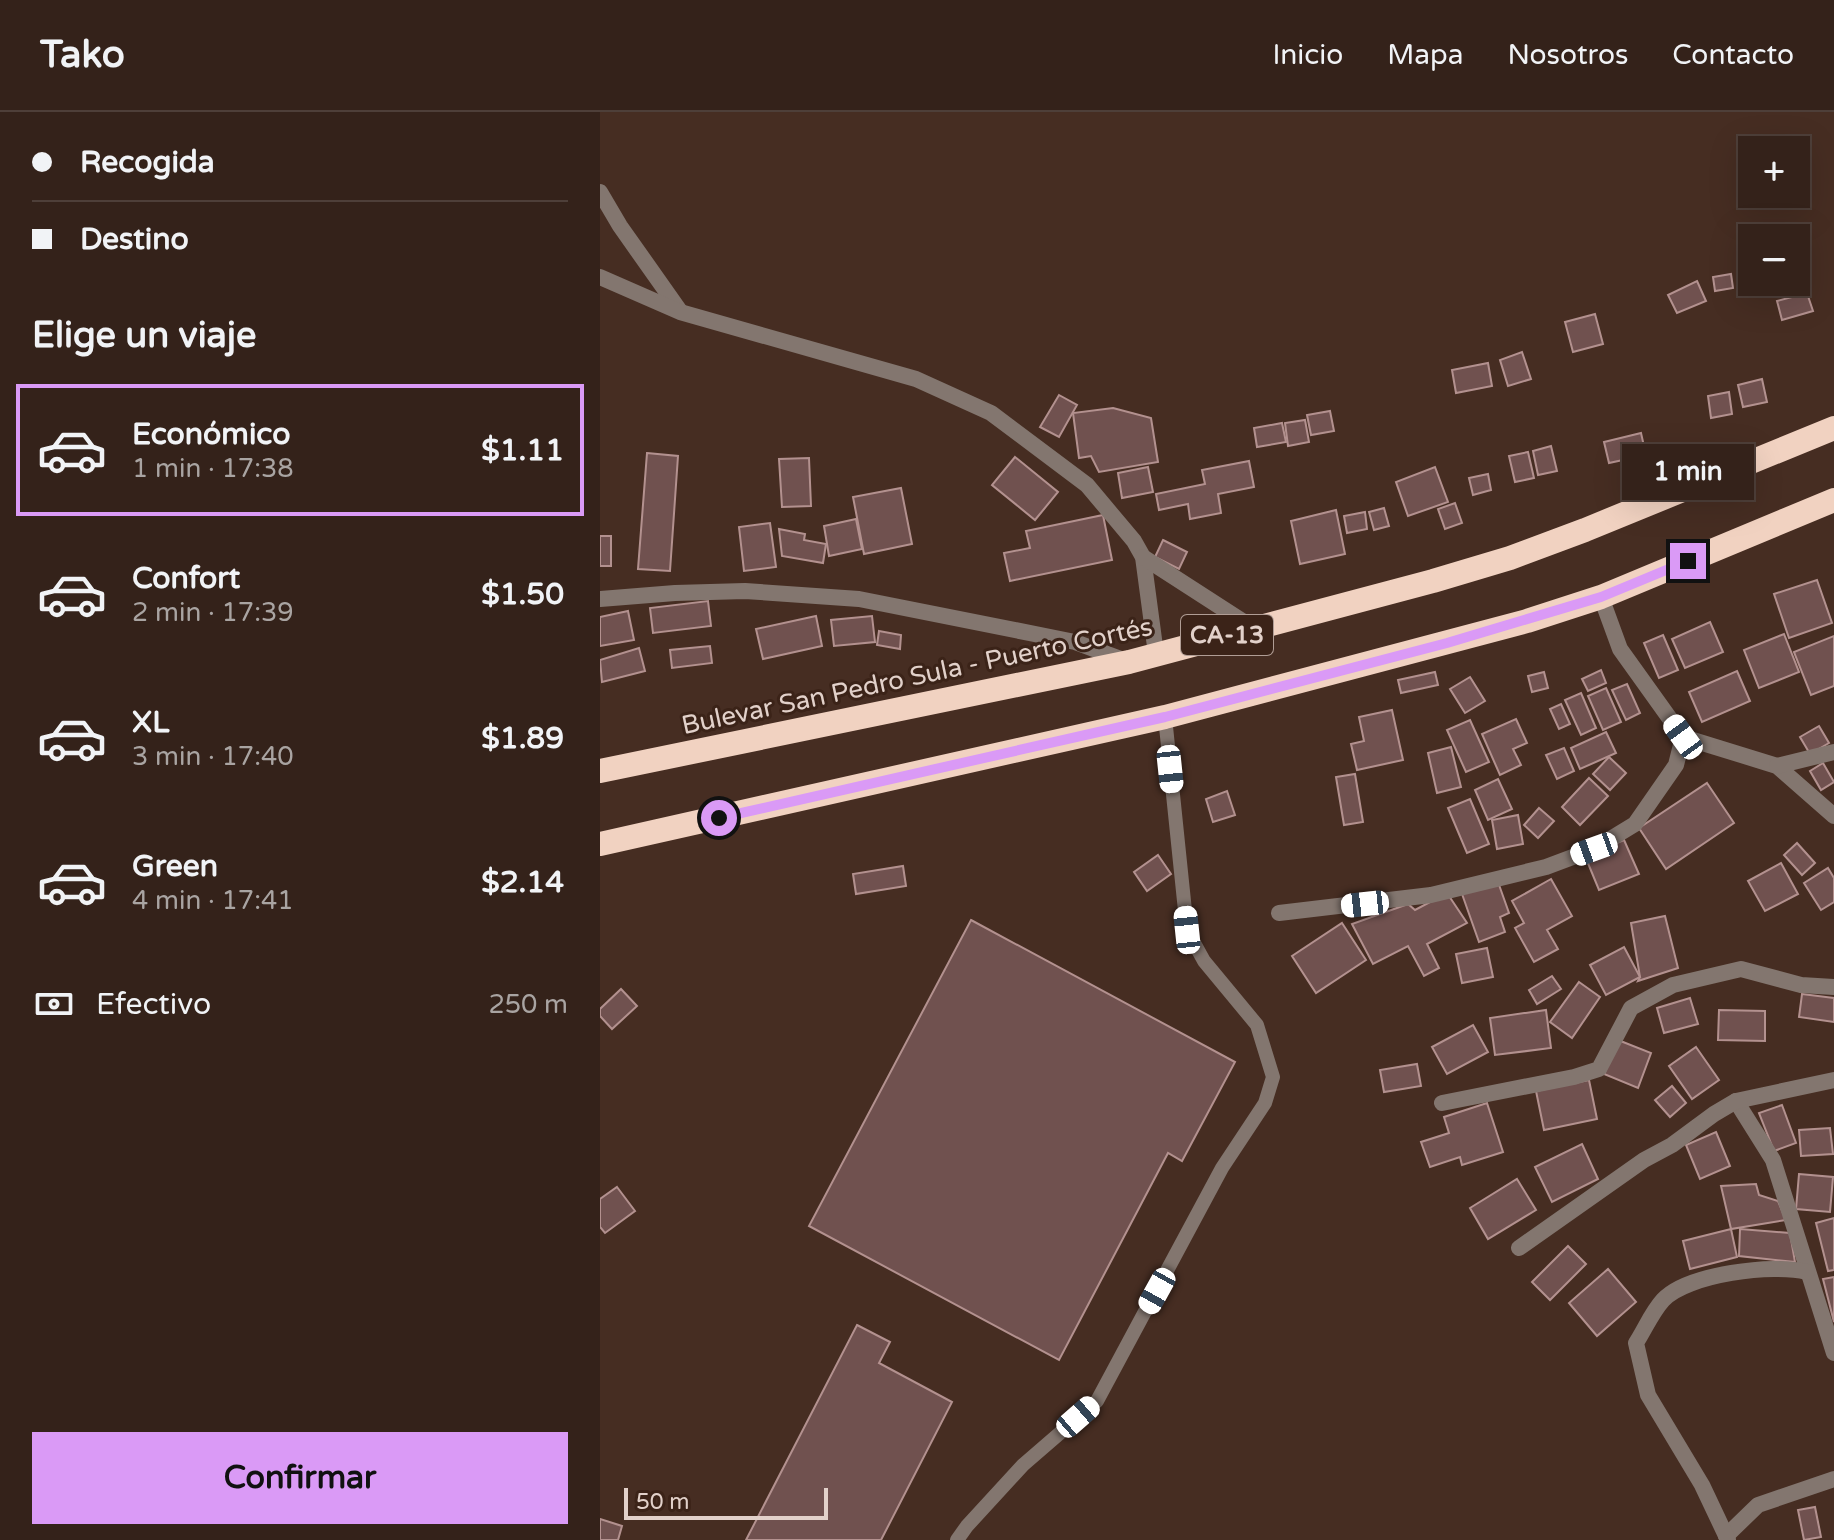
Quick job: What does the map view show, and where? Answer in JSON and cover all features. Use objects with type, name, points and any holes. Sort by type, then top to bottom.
[{"type":"highway","name":"Bulevar San Pedro Sula - Puerto Cortés","points":[[600,771],[1129,662],[1510,558],[1834,428]]},
{"type":"highway","name":"CA-13","points":[[600,844],[1165,717],[1514,625],[1601,597],[1834,500]]},
{"type":"street","points":[[600,192],[680,312]]},
{"type":"street","points":[[600,277],[680,312],[916,379],[991,413],[1087,485],[1134,541],[1143,557],[1156,654]]},
{"type":"street","points":[[1143,557],[1253,628]]},
{"type":"street","points":[[600,599],[745,591],[859,599],[1075,642],[1129,662]]},
{"type":"street","points":[[1601,597],[1620,649],[1683,737],[1777,766],[1834,816]]},
{"type":"street","points":[[1279,913],[1431,895],[1546,867],[1594,849],[1635,824],[1676,765],[1683,737]]},
{"type":"street","points":[[1777,766],[1834,752]]},
{"type":"street","points":[[1442,1103],[1574,1077],[1599,1069],[1631,1008],[1673,985],[1741,969],[1801,985],[1834,987]]},
{"type":"street","points":[[1519,1248],[1644,1160],[1672,1145],[1736,1101],[1834,1080]]},
{"type":"street","points":[[1736,1101],[1773,1160],[1834,1353]]},
{"type":"street","points":[[1807,1272],[1759,1268],[1699,1281],[1664,1298],[1636,1343],[1648,1395],[1702,1485],[1727,1538],[1758,1505],[1834,1479]]},
{"type":"lane","points":[[957,1540],[1023,1465],[1097,1401],[1222,1168],[1265,1103],[1273,1077],[1257,1025],[1204,961],[1187,930],[1165,717]]},
{"type":"building","points":[[1731,274],[1733,288],[1715,291],[1713,277]]},
{"type":"building","points":[[1697,281],[1706,301],[1677,313],[1668,295]]},
{"type":"building","points":[[1808,296],[1813,311],[1782,320],[1777,301]]},
{"type":"building","points":[[1595,314],[1603,344],[1573,352],[1565,322]]},
{"type":"building","points":[[1522,352],[1531,379],[1508,386],[1500,360]]},
{"type":"building","points":[[1488,363],[1492,386],[1456,393],[1452,370]]},
{"type":"building","points":[[1762,379],[1767,402],[1743,407],[1738,385]]},
{"type":"building","points":[[1729,392],[1732,414],[1711,418],[1708,396]]},
{"type":"building","points":[[1059,395],[1077,405],[1059,437],[1040,427]]},
{"type":"building","points":[[1113,408],[1151,418],[1158,462],[1099,472],[1091,456],[1079,458],[1073,413]]},
{"type":"building","points":[[1330,411],[1334,431],[1311,435],[1307,415]]},
{"type":"building","points":[[1305,420],[1309,442],[1288,446],[1285,423]]},
{"type":"building","points":[[1282,423],[1286,442],[1257,447],[1254,428]]},
{"type":"building","points":[[1641,433],[1646,455],[1609,463],[1604,442]]},
{"type":"building","points":[[1551,446],[1557,471],[1538,475],[1533,451]]},
{"type":"building","points":[[1528,452],[1534,478],[1515,482],[1509,456]]},
{"type":"building","points":[[647,453],[678,456],[670,571],[638,569]]},
{"type":"building","points":[[1015,457],[1058,492],[1035,520],[992,485]]},
{"type":"building","points":[[809,458],[811,506],[782,507],[779,459]]},
{"type":"building","points":[[1249,461],[1254,487],[1218,494],[1221,513],[1190,519],[1188,504],[1159,510],[1156,494],[1205,484],[1202,470]]},
{"type":"building","points":[[1148,467],[1153,492],[1122,498],[1118,473]]},
{"type":"building","points":[[1435,467],[1448,502],[1408,516],[1396,482]]},
{"type":"building","points":[[1488,474],[1491,490],[1473,495],[1469,478]]},
{"type":"building","points":[[901,488],[912,544],[864,554],[853,497]]},
{"type":"building","points":[[1455,503],[1462,523],[1445,529],[1438,509]]},
{"type":"building","points":[[1384,508],[1389,526],[1374,530],[1369,512]]},
{"type":"building","points":[[1336,510],[1345,554],[1300,564],[1291,521]]},
{"type":"building","points":[[1365,512],[1367,529],[1347,533],[1344,516]]},
{"type":"building","points":[[1103,515],[1112,560],[1010,581],[1004,553],[1030,548],[1026,531]]},
{"type":"building","points":[[856,519],[862,549],[829,556],[824,526]]},
{"type":"building","points":[[770,523],[776,567],[744,571],[739,527]]},
{"type":"building","points":[[779,529],[805,534],[804,540],[826,544],[823,563],[782,556]]},
{"type":"building","points":[[600,536],[611,536],[611,566],[600,566]]},
{"type":"building","points":[[1163,540],[1187,552],[1179,569],[1155,557]]},
{"type":"building","points":[[1817,580],[1832,623],[1789,638],[1774,594]]},
{"type":"building","points":[[708,601],[711,626],[653,633],[650,608]]},
{"type":"building","points":[[628,611],[634,640],[600,646],[600,617]]},
{"type":"building","points":[[816,616],[822,646],[763,659],[756,629]]},
{"type":"building","points":[[872,616],[875,642],[834,646],[831,620]]},
{"type":"building","points":[[1710,622],[1723,652],[1685,668],[1672,639]]},
{"type":"building","points":[[879,631],[901,635],[900,649],[877,645]]},
{"type":"building","points":[[1784,634],[1799,672],[1759,688],[1744,650]]},
{"type":"building","points":[[1663,635],[1678,670],[1659,678],[1644,643]]},
{"type":"building","points":[[1834,636],[1834,686],[1811,695],[1794,652]]},
{"type":"building","points":[[710,646],[712,663],[672,668],[670,650]]},
{"type":"building","points":[[639,648],[645,671],[602,682],[600,660]]},
{"type":"building","points":[[1601,670],[1606,683],[1588,691],[1582,679]]},
{"type":"building","points":[[1737,671],[1750,701],[1702,722],[1689,692]]},
{"type":"building","points":[[1435,672],[1438,685],[1401,693],[1398,680]]},
{"type":"building","points":[[1544,672],[1548,688],[1532,692],[1528,676]]},
{"type":"building","points":[[1470,677],[1485,701],[1465,713],[1450,689]]},
{"type":"building","points":[[1627,684],[1640,713],[1626,720],[1612,690]]},
{"type":"building","points":[[1606,688],[1621,722],[1603,730],[1588,696]]},
{"type":"building","points":[[1581,693],[1596,728],[1581,735],[1565,700]]},
{"type":"building","points":[[1561,704],[1570,724],[1559,729],[1550,709]]},
{"type":"building","points":[[1392,710],[1403,760],[1357,770],[1351,744],[1364,741],[1359,717]]},
{"type":"building","points":[[1516,719],[1527,743],[1513,749],[1521,765],[1500,775],[1482,734]]},
{"type":"building","points":[[1470,720],[1489,762],[1466,772],[1447,730]]},
{"type":"building","points":[[1819,726],[1829,743],[1810,754],[1800,737]]},
{"type":"building","points":[[1606,732],[1616,753],[1580,769],[1571,748]]},
{"type":"building","points":[[1451,747],[1461,787],[1437,793],[1428,753]]},
{"type":"building","points":[[1564,748],[1574,771],[1557,779],[1546,755]]},
{"type":"building","points":[[1609,757],[1626,773],[1610,790],[1593,774]]},
{"type":"building","points":[[1823,763],[1834,782],[1821,790],[1810,771]]},
{"type":"building","points":[[1355,774],[1363,822],[1344,825],[1336,777]]},
{"type":"building","points":[[1589,778],[1608,796],[1580,825],[1562,807]]},
{"type":"building","points":[[1498,779],[1512,809],[1488,820],[1475,790]]},
{"type":"building","points":[[1707,783],[1734,823],[1666,869],[1639,828]]},
{"type":"building","points":[[1227,791],[1235,815],[1213,822],[1206,799]]},
{"type":"building","points":[[1470,799],[1489,844],[1467,853],[1448,808]]},
{"type":"building","points":[[1539,808],[1554,821],[1538,838],[1524,825]]},
{"type":"building","points":[[1518,815],[1523,844],[1497,849],[1492,820]]},
{"type":"building","points":[[1624,840],[1639,874],[1599,890],[1585,856]]},
{"type":"building","points":[[1797,843],[1815,863],[1802,875],[1784,855]]},
{"type":"building","points":[[1158,855],[1171,874],[1147,891],[1134,872]]},
{"type":"building","points":[[1781,863],[1798,894],[1765,911],[1748,881]]},
{"type":"building","points":[[903,866],[906,886],[856,894],[853,874]]},
{"type":"building","points":[[1828,868],[1834,878],[1834,902],[1821,910],[1804,883]]},
{"type":"building","points":[[1551,879],[1572,916],[1547,930],[1558,949],[1534,962],[1515,928],[1524,923],[1512,901]]},
{"type":"building","points":[[1498,882],[1509,913],[1500,917],[1505,932],[1479,942],[1462,894]]},
{"type":"building","points":[[1447,893],[1467,923],[1427,944],[1439,968],[1424,976],[1408,946],[1373,964],[1352,924],[1408,904],[1415,910]]},
{"type":"building","points":[[1665,916],[1678,968],[1638,981],[1640,977],[1631,923]]},
{"type":"building","points":[[971,920],[1235,1062],[1182,1161],[1168,1153],[1059,1360],[809,1226]]},
{"type":"building","points":[[1342,923],[1366,960],[1316,993],[1292,956]]},
{"type":"building","points":[[1624,947],[1640,977],[1606,995],[1590,965]]},
{"type":"building","points":[[1487,948],[1493,977],[1462,983],[1456,954]]},
{"type":"building","points":[[1552,976],[1561,989],[1537,1004],[1529,990]]},
{"type":"building","points":[[1579,982],[1600,997],[1572,1038],[1550,1022]]},
{"type":"building","points":[[621,989],[637,1006],[612,1029],[600,1016],[600,1009]]},
{"type":"building","points":[[1802,994],[1834,998],[1834,1022],[1799,1017]]},
{"type":"building","points":[[1690,998],[1698,1024],[1664,1033],[1657,1008]]},
{"type":"building","points":[[1546,1010],[1551,1048],[1495,1055],[1490,1018]]},
{"type":"building","points":[[1719,1010],[1765,1011],[1765,1041],[1718,1040]]},
{"type":"building","points":[[1473,1025],[1488,1052],[1447,1074],[1432,1047]]},
{"type":"building","points":[[1618,1040],[1651,1053],[1638,1088],[1604,1074]]},
{"type":"building","points":[[1696,1047],[1719,1080],[1692,1099],[1669,1066]]},
{"type":"building","points":[[1417,1064],[1421,1086],[1384,1092],[1380,1070]]},
{"type":"building","points":[[1589,1080],[1597,1119],[1544,1130],[1536,1091]]},
{"type":"building","points":[[1672,1086],[1686,1103],[1670,1117],[1655,1100]]},
{"type":"building","points":[[1487,1103],[1503,1152],[1462,1165],[1460,1157],[1430,1167],[1421,1142],[1449,1133],[1444,1117]]},
{"type":"building","points":[[1782,1105],[1796,1143],[1774,1151],[1759,1113]]},
{"type":"building","points":[[1830,1128],[1833,1154],[1801,1156],[1799,1130]]},
{"type":"building","points":[[1716,1132],[1730,1166],[1700,1179],[1686,1145]]},
{"type":"building","points":[[1582,1144],[1598,1179],[1552,1202],[1535,1167]]},
{"type":"building","points":[[1799,1174],[1833,1177],[1830,1212],[1796,1209]]},
{"type":"building","points":[[1517,1179],[1536,1210],[1488,1239],[1470,1208]]},
{"type":"building","points":[[1756,1184],[1759,1195],[1778,1201],[1786,1220],[1731,1229],[1721,1186]]},
{"type":"building","points":[[617,1187],[635,1211],[605,1233],[600,1227],[600,1199]]},
{"type":"building","points":[[1834,1218],[1834,1270],[1828,1271],[1816,1223]]},
{"type":"building","points":[[1731,1229],[1737,1257],[1690,1269],[1683,1241]]},
{"type":"building","points":[[1740,1229],[1790,1233],[1795,1262],[1739,1256]]},
{"type":"building","points":[[1568,1246],[1586,1264],[1550,1300],[1532,1282]]},
{"type":"building","points":[[1608,1269],[1636,1302],[1597,1336],[1569,1303]]},
{"type":"building","points":[[1834,1277],[1834,1322],[1823,1279]]},
{"type":"building","points":[[857,1325],[890,1342],[879,1363],[952,1402],[881,1540],[746,1540]]},
{"type":"building","points":[[1815,1507],[1821,1537],[1804,1540],[1798,1510]]},
{"type":"building","points":[[600,1519],[622,1526],[618,1540],[600,1540]]},
{"type":"route","points":[[719,818],[1165,717],[1447,643],[1601,597],[1688,561]]}]
